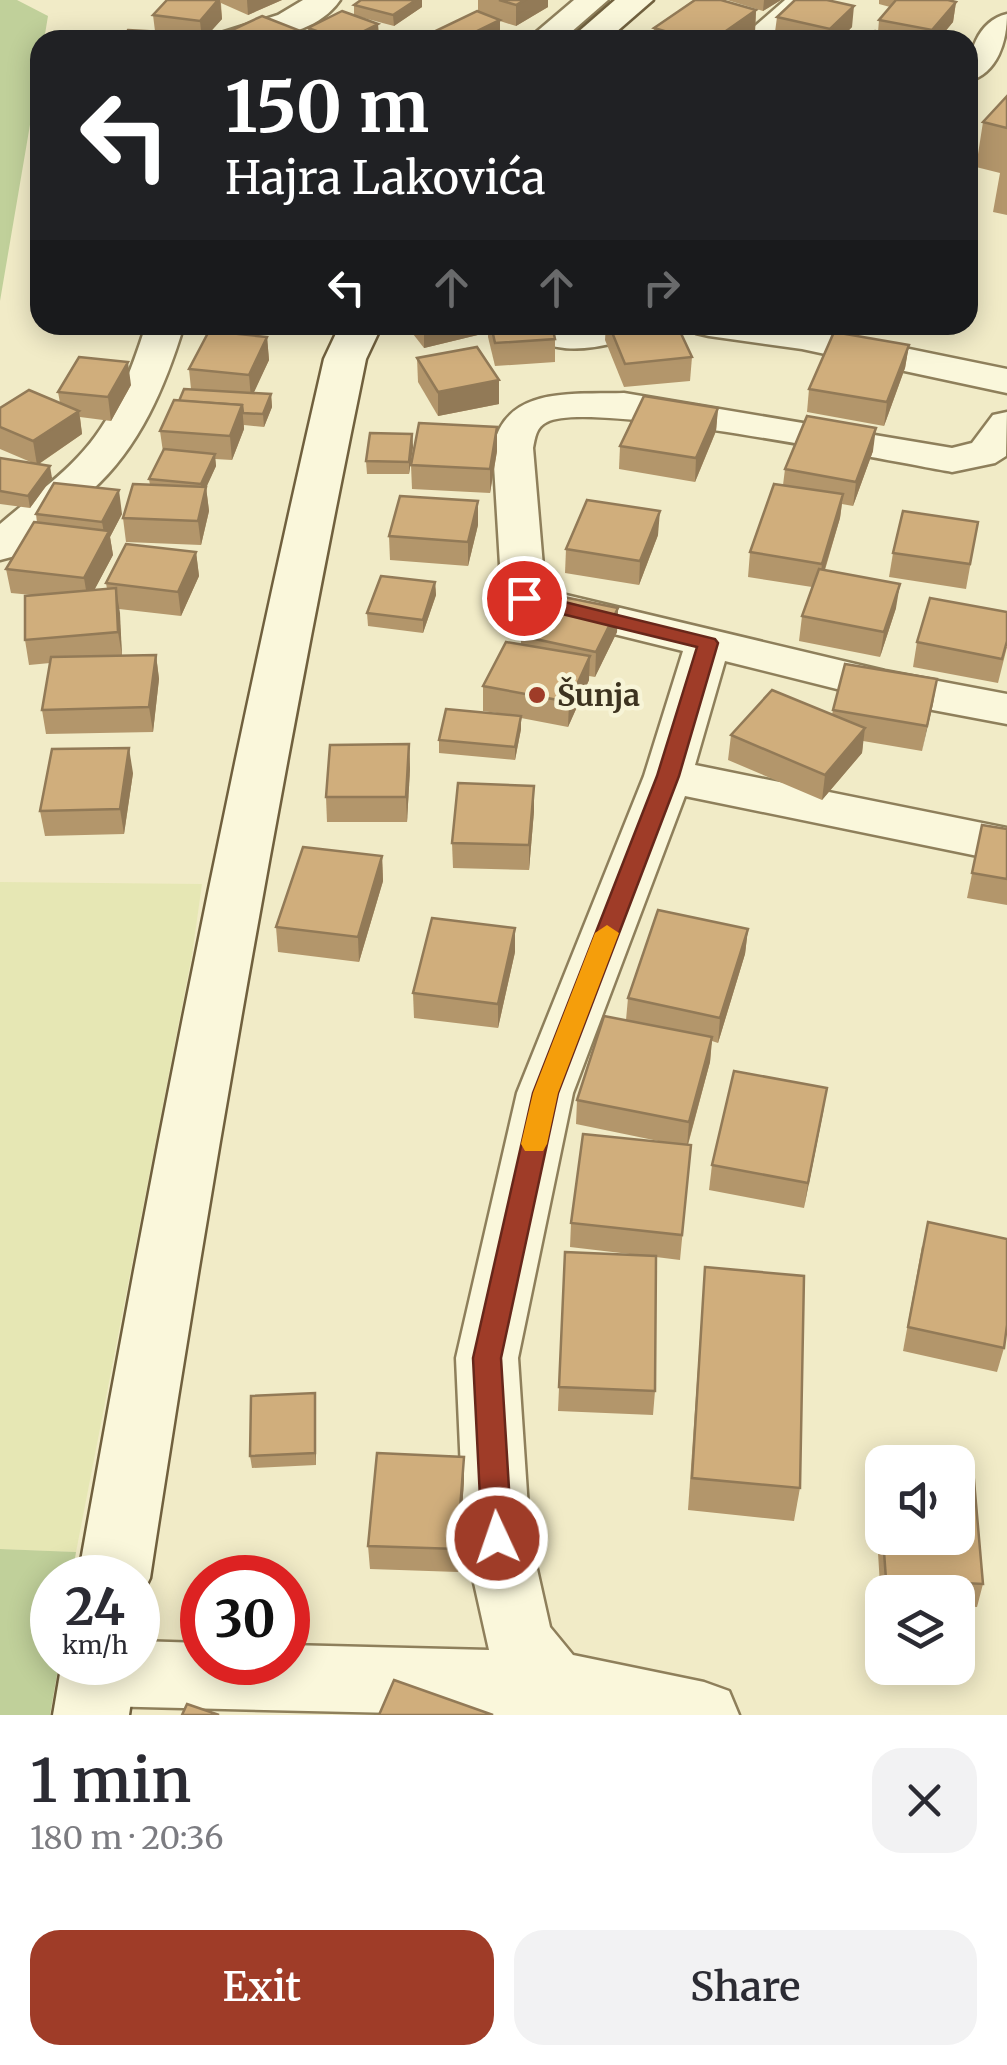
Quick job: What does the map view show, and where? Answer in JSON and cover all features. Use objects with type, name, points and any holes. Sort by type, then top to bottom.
[{"type":"street","points":[[264,30],[289,22],[325,0]]},
{"type":"street","points":[[556,30],[593,0]]},
{"type":"street","points":[[598,30],[636,0]]},
{"type":"street","points":[[767,30],[804,0]]},
{"type":"street","points":[[978,59],[1007,24]]},
{"type":"street","points":[[0,546],[82,478],[128,419],[149,379],[162,335]]},
{"type":"street","points":[[118,1555],[171,1222],[247,822],[345,359],[356,335]]},
{"type":"street","points":[[564,335],[589,335]]},
{"type":"street","points":[[781,335],[1007,381]]},
{"type":"street","points":[[1007,424],[995,448],[979,456],[952,460],[624,406],[559,406],[534,413],[517,428],[514,448],[524,598],[884,686],[1007,709]]},
{"type":"street","points":[[554,1684],[519,1642],[500,1556],[487,1358],[546,1093],[668,776],[708,643]]},
{"type":"street","points":[[668,776],[1007,845]]},
{"type":"street","points":[[160,1684],[554,1684],[704,1715]]},
{"type":"green space","points":[[0,0],[17,0],[48,16],[46,30],[30,30],[30,125],[0,301]]},
{"type":"green space","points":[[0,882],[202,884],[192,955],[76,1552],[0,1549]]},
{"type":"green space","points":[[0,1549],[76,1552],[30,1555],[30,1685],[55,1685],[50,1715],[0,1715]]},
{"type":"building","points":[[167,0],[218,0],[200,21],[153,15]]},
{"type":"building","points":[[361,0],[416,0],[393,15],[354,5]]},
{"type":"building","points":[[499,0],[525,0],[516,5]]},
{"type":"building","points":[[695,0],[721,0],[756,10],[727,30],[654,28]]},
{"type":"building","points":[[795,0],[827,0],[854,6],[830,29],[777,17]]},
{"type":"building","points":[[896,0],[956,2],[932,30],[879,20]]},
{"type":"building","points":[[342,11],[378,24],[366,30],[308,28]]},
{"type":"building","points":[[477,11],[500,20],[479,30],[438,30]]},
{"type":"building","points":[[262,16],[298,30],[232,30]]},
{"type":"building","points":[[1007,96],[1007,128],[983,122]]},
{"type":"building","points":[[207,335],[267,337],[249,375],[189,369]]},
{"type":"building","points":[[493,335],[554,335],[555,339],[495,343]]},
{"type":"building","points":[[613,335],[682,335],[692,357],[625,364]]},
{"type":"building","points":[[833,335],[909,345],[887,402],[809,389]]},
{"type":"building","points":[[477,347],[499,380],[438,392],[417,358]]},
{"type":"building","points":[[79,357],[128,362],[108,397],[58,392]]},
{"type":"building","points":[[184,389],[271,394],[263,414],[243,413],[242,405],[179,401]]},
{"type":"building","points":[[29,390],[79,411],[33,441],[0,427],[0,408]]},
{"type":"building","points":[[644,396],[718,408],[696,458],[620,446]]},
{"type":"building","points":[[174,400],[242,405],[230,436],[160,431]]},
{"type":"building","points":[[807,416],[876,428],[856,482],[785,469]]},
{"type":"building","points":[[419,423],[497,427],[490,469],[411,465]]},
{"type":"building","points":[[370,433],[412,434],[409,462],[366,461]]},
{"type":"building","points":[[164,449],[215,454],[201,484],[149,479]]},
{"type":"building","points":[[0,458],[50,466],[28,496],[0,491]]},
{"type":"building","points":[[54,483],[119,490],[102,522],[36,514]]},
{"type":"building","points":[[133,484],[206,487],[198,521],[123,518]]},
{"type":"building","points":[[774,484],[843,494],[822,564],[750,552]]},
{"type":"building","points":[[400,496],[478,501],[468,542],[389,536]]},
{"type":"building","points":[[587,500],[660,511],[640,561],[566,549]]},
{"type":"building","points":[[903,511],[978,522],[970,564],[893,553]]},
{"type":"building","points":[[34,522],[109,531],[84,578],[6,569]]},
{"type":"building","points":[[126,544],[196,552],[178,592],[106,583]]},
{"type":"building","points":[[819,569],[900,584],[884,632],[802,616]]},
{"type":"building","points":[[381,576],[435,582],[423,620],[367,613]]},
{"type":"building","points":[[116,588],[118,632],[25,640],[25,596]]},
{"type":"building","points":[[544,593],[618,608],[596,652],[521,636]]},
{"type":"building","points":[[930,598],[1007,612],[1007,641],[1002,659],[917,642]]},
{"type":"building","points":[[506,642],[590,656],[569,702],[483,686]]},
{"type":"building","points":[[156,655],[149,707],[42,710],[51,657]]},
{"type":"building","points":[[845,664],[937,679],[927,726],[833,710]]},
{"type":"building","points":[[772,690],[865,728],[825,775],[731,735]]},
{"type":"building","points":[[446,709],[521,716],[515,747],[439,740]]},
{"type":"building","points":[[409,744],[406,797],[326,797],[330,745]]},
{"type":"building","points":[[129,748],[120,809],[40,811],[52,749]]},
{"type":"building","points":[[458,783],[534,786],[529,845],[452,843]]},
{"type":"building","points":[[982,825],[1007,829],[1007,879],[972,873]]},
{"type":"building","points":[[303,847],[382,856],[358,937],[276,927]]},
{"type":"building","points":[[658,910],[748,929],[720,1018],[628,998]]},
{"type":"building","points":[[432,918],[515,928],[498,1004],[413,993]]},
{"type":"building","points":[[604,1016],[712,1037],[689,1122],[577,1100]]},
{"type":"building","points":[[734,1071],[827,1088],[808,1183],[712,1165]]},
{"type":"building","points":[[583,1134],[691,1145],[682,1235],[571,1223]]},
{"type":"building","points":[[928,1222],[1007,1239],[1004,1348],[908,1327]]},
{"type":"building","points":[[565,1252],[656,1256],[655,1391],[559,1387]]},
{"type":"building","points":[[705,1267],[804,1276],[800,1488],[692,1478]]},
{"type":"building","points":[[315,1393],[315,1453],[250,1456],[251,1396]]},
{"type":"building","points":[[377,1453],[464,1457],[457,1549],[368,1546]]},
{"type":"building","points":[[975,1492],[983,1584],[975,1584],[975,1575],[886,1575],[884,1555],[975,1555]]},
{"type":"building","points":[[394,1680],[493,1715],[379,1715]]},
{"type":"building","points":[[187,1704],[219,1715],[182,1715]]},
{"type":"slow traffic","points":[[534,1144],[546,1093],[607,933]]},
{"type":"place","name":"Šunja","points":[[537,695]]},
{"type":"route","points":[[497,1538],[487,1358],[546,1093],[668,776],[708,643],[524,598]]}]
